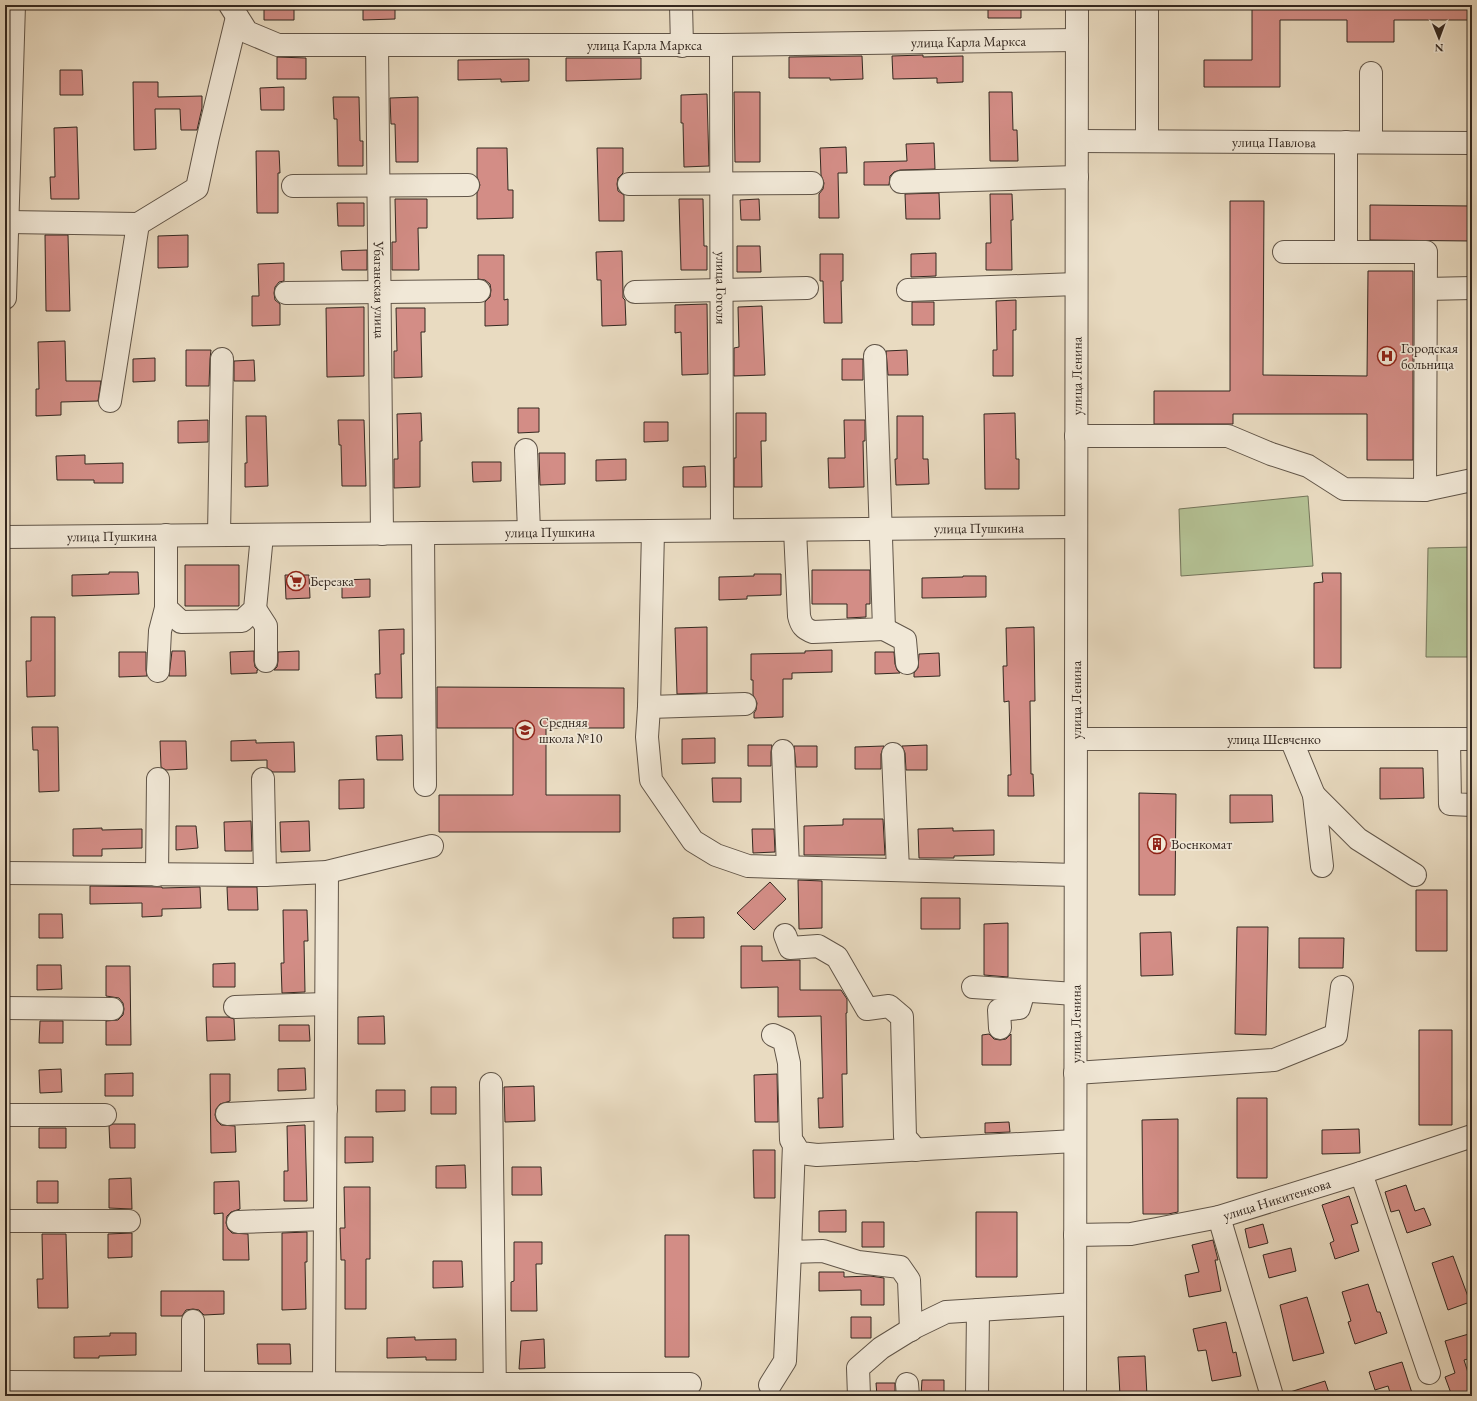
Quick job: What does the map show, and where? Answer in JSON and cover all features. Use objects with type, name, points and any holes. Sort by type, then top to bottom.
[{"type":"street","points":[[5,298],[14,5]]},
{"type":"street","points":[[681,5],[682,46]]},
{"type":"street","name":"улица Ленина","points":[[1075,1396],[1077,5]]},
{"type":"street","points":[[1147,5],[1147,140]]},
{"type":"street","points":[[8,222],[138,224],[197,188],[234,11]]},
{"type":"street","name":"улица Карла Маркса","points":[[234,11],[247,32],[278,45],[682,46],[1077,40]]},
{"type":"street","name":"улица Гоголя","points":[[721,45],[722,530]]},
{"type":"street","name":"Убаганская улица","points":[[377,46],[382,534]]},
{"type":"street","points":[[1371,73],[1371,142]]},
{"type":"street","name":"улица Павлова","points":[[1077,141],[1147,140],[1472,143]]},
{"type":"street","points":[[1346,142],[1346,252]]},
{"type":"street","points":[[902,182],[1077,177]]},
{"type":"street","points":[[630,184],[812,183]]},
{"type":"street","points":[[293,186],[468,185]]},
{"type":"street","points":[[110,401],[138,224]]},
{"type":"street","points":[[1284,252],[1426,252],[1425,490]]},
{"type":"street","points":[[908,290],[1076,284]]},
{"type":"street","points":[[635,292],[807,288]]},
{"type":"street","points":[[1426,289],[1472,288]]},
{"type":"street","points":[[286,292],[479,291]]},
{"type":"street","points":[[874,356],[884,629]]},
{"type":"street","points":[[219,535],[222,359]]},
{"type":"street","points":[[1076,436],[1228,436],[1271,454],[1308,466],[1344,489],[1425,490],[1472,480]]},
{"type":"street","points":[[526,450],[529,532]]},
{"type":"street","name":"улица Пушкина","points":[[5,537],[1076,527]]},
{"type":"street","points":[[795,530],[798,616],[802,627],[813,632],[884,629],[905,640],[907,663]]},
{"type":"street","points":[[653,531],[647,737],[651,780],[693,840],[716,855],[748,866],[1075,875]]},
{"type":"street","points":[[423,533],[424,785]]},
{"type":"street","points":[[262,535],[255,609],[266,626],[266,660]]},
{"type":"street","points":[[158,671],[160,631],[166,608],[166,536]]},
{"type":"street","points":[[166,608],[181,622],[242,621],[255,609]]},
{"type":"street","points":[[649,708],[745,704]]},
{"type":"street","name":"улица Шевченко","points":[[1076,739],[1472,739]]},
{"type":"street","points":[[1291,739],[1314,795],[1322,866]]},
{"type":"street","points":[[1449,739],[1450,804],[1472,805]]},
{"type":"street","points":[[783,751],[788,867]]},
{"type":"street","points":[[894,754],[898,870]]},
{"type":"street","points":[[157,875],[158,779]]},
{"type":"street","points":[[263,780],[265,875]]},
{"type":"street","points":[[1314,795],[1358,839],[1415,875]]},
{"type":"street","points":[[5,873],[265,875],[327,872],[432,846]]},
{"type":"street","points":[[324,1383],[327,872]]},
{"type":"street","points":[[785,935],[790,948],[818,946],[837,957],[867,1009],[889,1006],[902,1016],[905,1137],[916,1150]]},
{"type":"street","points":[[973,987],[1075,994]]},
{"type":"street","points":[[1075,1073],[1274,1060],[1336,1035],[1342,987]]},
{"type":"street","points":[[1000,1028],[999,1010],[1020,1008],[1024,990]]},
{"type":"street","points":[[235,1007],[326,1004]]},
{"type":"street","points":[[5,1008],[112,1009]]},
{"type":"street","points":[[773,1035],[784,1040],[789,1064],[791,1140],[800,1153],[817,1155],[1075,1141]]},
{"type":"street","points":[[491,1084],[495,1390]]},
{"type":"street","points":[[227,1114],[326,1109]]},
{"type":"street","points":[[5,1115],[105,1115]]},
{"type":"street","name":"улица Никитенкова","points":[[1075,1235],[1131,1234],[1218,1217],[1361,1174],[1472,1136]]},
{"type":"street","points":[[770,1385],[785,1361],[794,1144]]},
{"type":"street","points":[[1361,1174],[1429,1373]]},
{"type":"street","points":[[1218,1217],[1272,1396]]},
{"type":"street","points":[[238,1222],[325,1220]]},
{"type":"street","points":[[5,1221],[129,1221]]},
{"type":"street","points":[[790,1252],[823,1251],[858,1262],[900,1267],[909,1280],[910,1330]]},
{"type":"street","points":[[859,1396],[858,1368],[880,1348],[910,1330],[946,1312],[1075,1304]]},
{"type":"street","points":[[978,1310],[978,1396]]},
{"type":"street","points":[[193,1321],[193,1382]]},
{"type":"street","points":[[5,1382],[324,1383],[495,1390],[690,1384]]},
{"type":"green space","points":[[1308,496],[1313,566],[1181,576],[1179,509]]},
{"type":"green space","points":[[1472,547],[1472,657],[1426,657],[1428,548]]},
{"type":"building","points":[[264,5],[294,5],[294,20],[264,20]]},
{"type":"building","points":[[363,5],[395,5],[395,19],[363,20]]},
{"type":"building","points":[[988,5],[1021,5],[1021,18],[988,18]]},
{"type":"building","points":[[1252,5],[1472,5],[1472,20],[1394,20],[1394,42],[1347,42],[1347,20],[1280,20],[1280,87],[1204,87],[1204,60],[1252,60]]},
{"type":"building","points":[[923,55],[923,57],[963,56],[963,82],[937,83],[937,78],[893,79],[892,56]]},
{"type":"building","points":[[862,56],[863,79],[830,80],[830,78],[789,78],[789,57]]},
{"type":"building","points":[[277,57],[306,58],[306,79],[277,79]]},
{"type":"building","points":[[566,58],[641,58],[641,79],[566,81]]},
{"type":"building","points":[[529,59],[529,81],[501,82],[501,79],[458,80],[458,60]]},
{"type":"building","points":[[60,70],[82,70],[83,95],[60,95]]},
{"type":"building","points":[[133,82],[158,82],[158,97],[202,96],[202,108],[197,130],[181,130],[180,109],[155,109],[156,149],[134,150]]},
{"type":"building","points":[[284,87],[284,110],[261,110],[260,88]]},
{"type":"building","points":[[734,92],[760,92],[760,162],[735,162]]},
{"type":"building","points":[[989,92],[1012,92],[1013,130],[1017,130],[1018,161],[990,161]]},
{"type":"building","points":[[707,94],[709,166],[684,167],[681,95]]},
{"type":"building","points":[[333,97],[359,97],[360,141],[363,141],[363,166],[338,166],[337,119],[334,119]]},
{"type":"building","points":[[418,97],[418,162],[396,162],[395,124],[391,124],[390,98]]},
{"type":"building","points":[[77,127],[79,199],[51,199],[50,177],[55,177],[54,128]]},
{"type":"building","points":[[934,143],[935,169],[900,170],[894,172],[890,176],[889,185],[864,185],[864,162],[907,161],[906,144]]},
{"type":"building","points":[[846,147],[847,173],[838,173],[839,218],[819,218],[819,194],[823,189],[824,183],[821,175],[820,148]]},
{"type":"building","points":[[477,148],[507,148],[508,190],[513,190],[513,218],[477,219],[477,193],[480,185],[477,177]]},
{"type":"building","points":[[597,148],[623,148],[623,173],[618,178],[617,184],[618,191],[624,195],[624,221],[599,221]]},
{"type":"building","points":[[256,151],[279,151],[280,173],[278,173],[278,213],[257,213]]},
{"type":"building","points":[[939,193],[940,219],[906,219],[905,194]]},
{"type":"building","points":[[990,194],[1012,194],[1012,270],[986,270],[986,243],[991,243]]},
{"type":"building","points":[[395,199],[427,199],[427,228],[418,228],[419,270],[392,270],[392,242],[396,242]]},
{"type":"building","points":[[679,199],[703,199],[704,246],[707,246],[707,270],[681,270]]},
{"type":"building","points":[[759,199],[760,220],[741,220],[740,200]]},
{"type":"building","points":[[1230,201],[1264,201],[1263,375],[1367,376],[1368,271],[1413,271],[1413,460],[1367,460],[1367,414],[1233,414],[1233,424],[1154,424],[1154,391],[1230,391]]},
{"type":"building","points":[[337,203],[364,203],[364,226],[338,226]]},
{"type":"building","points":[[1370,205],[1472,206],[1472,241],[1370,240]]},
{"type":"building","points":[[45,235],[68,235],[70,311],[46,311]]},
{"type":"building","points":[[188,235],[188,267],[158,268],[158,236]]},
{"type":"building","points":[[737,246],[760,246],[761,272],[737,272]]},
{"type":"building","points":[[367,250],[367,270],[342,270],[341,251]]},
{"type":"building","points":[[622,251],[623,298],[625,300],[626,325],[602,326],[601,280],[597,280],[596,252]]},
{"type":"building","points":[[936,253],[936,276],[911,277],[911,254]]},
{"type":"building","points":[[820,254],[843,254],[843,281],[841,281],[842,323],[824,323],[823,281],[820,281]]},
{"type":"building","points":[[478,255],[504,255],[504,300],[508,299],[508,325],[485,326],[485,302],[490,297],[491,290],[490,284],[485,280],[478,279]]},
{"type":"building","points":[[284,263],[284,281],[279,282],[275,287],[274,293],[275,300],[280,304],[280,325],[252,326],[252,296],[259,296],[258,264]]},
{"type":"building","points":[[1016,300],[1016,330],[1013,330],[1013,376],[993,376],[993,350],[997,350],[996,301]]},
{"type":"building","points":[[912,302],[934,302],[934,325],[912,325]]},
{"type":"building","points":[[707,304],[708,374],[682,375],[681,332],[675,333],[675,305]]},
{"type":"building","points":[[762,306],[765,375],[734,376],[734,348],[739,347],[738,307]]},
{"type":"building","points":[[364,307],[364,376],[327,377],[326,308]]},
{"type":"building","points":[[396,308],[425,308],[425,332],[421,332],[422,377],[394,378],[394,351],[397,351]]},
{"type":"building","points":[[65,341],[66,381],[101,381],[98,401],[61,402],[61,415],[36,416],[36,389],[39,389],[38,342]]},
{"type":"building","points":[[186,350],[211,350],[209,386],[186,386]]},
{"type":"building","points":[[907,350],[908,375],[888,375],[886,351]]},
{"type":"building","points":[[155,358],[155,381],[133,382],[133,359]]},
{"type":"building","points":[[842,359],[863,359],[863,380],[842,380]]},
{"type":"building","points":[[254,360],[255,381],[234,381],[234,361]]},
{"type":"building","points":[[518,408],[539,408],[539,432],[518,433]]},
{"type":"building","points":[[421,413],[422,441],[420,441],[420,487],[394,488],[394,459],[398,459],[397,414]]},
{"type":"building","points":[[736,413],[766,413],[766,441],[761,441],[762,487],[734,487],[734,458],[736,458]]},
{"type":"building","points":[[1015,413],[1016,459],[1019,459],[1019,489],[985,489],[984,414]]},
{"type":"building","points":[[246,416],[266,416],[268,486],[245,487],[245,463],[247,463]]},
{"type":"building","points":[[897,416],[923,416],[923,459],[928,459],[929,484],[896,485],[895,459],[897,459]]},
{"type":"building","points":[[208,420],[208,442],[178,443],[178,421]]},
{"type":"building","points":[[338,420],[364,420],[366,486],[342,486],[341,445],[339,445]]},
{"type":"building","points":[[844,420],[865,420],[865,441],[863,441],[864,487],[829,488],[828,458],[845,458]]},
{"type":"building","points":[[644,422],[668,422],[668,441],[644,442]]},
{"type":"building","points":[[539,453],[565,453],[565,484],[540,485]]},
{"type":"building","points":[[85,455],[85,464],[123,463],[123,483],[94,483],[94,480],[57,480],[56,456]]},
{"type":"building","points":[[626,459],[626,480],[596,481],[596,460]]},
{"type":"building","points":[[472,462],[501,462],[501,481],[473,482]]},
{"type":"building","points":[[705,466],[706,487],[683,487],[683,467]]},
{"type":"building","points":[[185,565],[239,565],[239,606],[185,606]]},
{"type":"building","points":[[812,570],[870,570],[870,604],[866,604],[866,617],[847,618],[847,604],[812,604]]},
{"type":"building","points":[[109,572],[138,572],[139,594],[72,596],[72,575],[109,574]]},
{"type":"building","points":[[1322,573],[1341,573],[1341,668],[1314,668],[1314,583],[1323,582]]},
{"type":"building","points":[[754,574],[781,574],[781,595],[747,596],[747,599],[719,600],[719,577],[754,576]]},
{"type":"building","points":[[285,575],[309,575],[310,598],[286,599]]},
{"type":"building","points":[[986,576],[986,597],[922,598],[922,578]]},
{"type":"building","points":[[370,579],[370,597],[342,598],[342,580]]},
{"type":"building","points":[[31,617],[55,617],[55,696],[27,697],[26,661],[31,661]]},
{"type":"building","points":[[707,627],[707,693],[677,694],[675,628]]},
{"type":"building","points":[[1034,627],[1035,701],[1030,701],[1031,774],[1033,774],[1034,796],[1008,796],[1008,775],[1011,775],[1009,701],[1004,702],[1003,666],[1007,666],[1006,628]]},
{"type":"building","points":[[404,629],[404,654],[401,654],[402,698],[376,698],[375,674],[380,674],[379,630]]},
{"type":"building","points":[[832,650],[832,672],[792,673],[792,679],[783,679],[783,717],[754,718],[757,703],[753,695],[753,680],[751,680],[751,654],[805,653],[805,651]]},
{"type":"building","points":[[172,651],[185,651],[186,676],[169,676]]},
{"type":"building","points":[[254,651],[255,667],[258,670],[257,673],[231,674],[230,652]]},
{"type":"building","points":[[299,651],[299,670],[274,670],[277,667],[278,652]]},
{"type":"building","points":[[119,652],[146,652],[147,676],[119,677]]},
{"type":"building","points":[[875,652],[894,652],[895,664],[900,673],[875,674]]},
{"type":"building","points":[[939,653],[940,676],[914,677],[914,673],[918,668],[919,654]]},
{"type":"building","points":[[437,687],[624,688],[624,728],[546,728],[546,795],[620,795],[620,832],[439,832],[439,795],[513,795],[513,728],[437,728]]},
{"type":"building","points":[[32,727],[58,727],[59,791],[39,792],[38,750],[33,750]]},
{"type":"building","points":[[402,735],[403,760],[377,760],[376,736]]},
{"type":"building","points":[[715,738],[715,763],[682,764],[682,739]]},
{"type":"building","points":[[256,740],[256,743],[294,742],[295,772],[273,772],[267,768],[267,760],[231,761],[231,741]]},
{"type":"building","points":[[160,741],[186,741],[187,769],[166,770],[161,767]]},
{"type":"building","points":[[748,745],[772,745],[771,766],[748,766]]},
{"type":"building","points":[[927,745],[927,770],[906,770],[905,753],[902,746]]},
{"type":"building","points":[[794,746],[817,746],[817,767],[796,767]]},
{"type":"building","points":[[884,746],[881,754],[881,769],[855,769],[855,747]]},
{"type":"building","points":[[1380,768],[1423,768],[1424,798],[1380,799]]},
{"type":"building","points":[[712,778],[741,778],[741,802],[713,802]]},
{"type":"building","points":[[364,779],[364,808],[339,809],[339,780]]},
{"type":"building","name":"Военкомат","points":[[1139,793],[1176,794],[1175,895],[1139,895]]},
{"type":"building","points":[[1230,795],[1272,795],[1273,822],[1230,823]]},
{"type":"building","points":[[843,819],[883,819],[885,855],[804,855],[804,826],[843,825]]},
{"type":"building","points":[[251,821],[252,851],[225,851],[224,822]]},
{"type":"building","points":[[309,821],[310,851],[281,852],[280,822]]},
{"type":"building","points":[[176,826],[196,826],[198,848],[176,850]]},
{"type":"building","points":[[102,828],[102,830],[142,829],[142,848],[102,849],[102,856],[73,856],[73,829]]},
{"type":"building","points":[[953,828],[953,831],[994,830],[994,855],[954,856],[954,858],[919,858],[918,829]]},
{"type":"building","points":[[752,829],[774,829],[775,852],[753,853]]},
{"type":"building","points":[[798,880],[822,881],[822,928],[799,929]]},
{"type":"building","points":[[770,882],[786,899],[754,930],[737,913]]},
{"type":"building","points":[[90,886],[162,888],[200,887],[201,908],[162,909],[162,916],[142,917],[142,903],[90,904]]},
{"type":"building","points":[[227,887],[257,887],[258,910],[228,910]]},
{"type":"building","points":[[1416,890],[1447,890],[1447,951],[1416,951]]},
{"type":"building","points":[[921,898],[960,898],[960,929],[921,929]]},
{"type":"building","points":[[283,910],[307,910],[308,941],[304,941],[305,992],[282,993],[281,963],[284,963]]},
{"type":"building","points":[[39,914],[62,914],[63,938],[39,938]]},
{"type":"building","points":[[704,917],[704,938],[673,938],[673,918]]},
{"type":"building","points":[[1008,923],[1008,977],[984,975],[984,924]]},
{"type":"building","points":[[1237,927],[1268,927],[1266,1035],[1235,1034]]},
{"type":"building","points":[[1171,932],[1173,975],[1141,976],[1140,933]]},
{"type":"building","points":[[1299,938],[1344,938],[1343,968],[1299,968]]},
{"type":"building","points":[[741,946],[762,946],[762,961],[800,960],[800,990],[841,990],[847,999],[847,1074],[842,1074],[843,1127],[819,1128],[818,1098],[823,1098],[821,1016],[778,1017],[778,987],[741,988]]},
{"type":"building","points":[[235,963],[235,987],[213,987],[213,964]]},
{"type":"building","points":[[37,965],[61,965],[62,989],[37,990]]},
{"type":"building","points":[[106,966],[130,966],[131,1045],[106,1045],[106,1021],[118,1020],[123,1015],[124,1009],[123,1003],[119,998],[106,996]]},
{"type":"building","points":[[384,1016],[385,1044],[358,1044],[358,1017]]},
{"type":"building","points":[[206,1017],[228,1017],[234,1019],[235,1040],[207,1041]]},
{"type":"building","points":[[40,1021],[63,1021],[63,1043],[39,1043]]},
{"type":"building","points":[[279,1025],[309,1025],[310,1041],[279,1041]]},
{"type":"building","points":[[1419,1030],[1452,1030],[1452,1125],[1419,1125]]},
{"type":"building","points":[[989,1034],[994,1039],[1000,1040],[1006,1039],[1011,1034],[1011,1065],[982,1065],[982,1035]]},
{"type":"building","points":[[305,1068],[306,1090],[278,1091],[278,1069]]},
{"type":"building","points":[[61,1069],[62,1092],[40,1093],[39,1070]]},
{"type":"building","points":[[133,1073],[133,1096],[105,1096],[105,1074]]},
{"type":"building","points":[[210,1074],[230,1074],[230,1101],[220,1104],[216,1109],[215,1115],[217,1121],[221,1125],[235,1126],[236,1152],[211,1153]]},
{"type":"building","points":[[777,1074],[778,1122],[755,1122],[754,1075]]},
{"type":"building","points":[[534,1086],[535,1121],[505,1122],[504,1087]]},
{"type":"building","points":[[431,1087],[456,1087],[456,1114],[431,1114]]},
{"type":"building","points":[[376,1090],[405,1090],[405,1111],[376,1112]]},
{"type":"building","points":[[1237,1098],[1267,1098],[1267,1178],[1237,1178]]},
{"type":"building","points":[[1178,1119],[1178,1212],[1168,1214],[1143,1214],[1142,1120]]},
{"type":"building","points":[[1009,1122],[1010,1132],[985,1133],[985,1123]]},
{"type":"building","points":[[113,1124],[135,1124],[135,1148],[110,1148],[109,1126]]},
{"type":"building","points":[[305,1125],[307,1201],[284,1201],[284,1171],[288,1171],[287,1126]]},
{"type":"building","points":[[39,1128],[66,1128],[66,1148],[39,1148]]},
{"type":"building","points":[[1359,1129],[1360,1153],[1322,1154],[1322,1130]]},
{"type":"building","points":[[345,1137],[373,1137],[373,1162],[345,1163]]},
{"type":"building","points":[[753,1150],[775,1150],[775,1198],[754,1198]]},
{"type":"building","points":[[465,1165],[466,1188],[436,1188],[436,1166]]},
{"type":"building","points":[[512,1167],[541,1167],[542,1195],[512,1195]]},
{"type":"building","points":[[131,1178],[132,1209],[109,1208],[109,1179]]},
{"type":"building","points":[[37,1181],[58,1181],[58,1203],[37,1203]]},
{"type":"building","points":[[239,1181],[240,1209],[231,1212],[227,1216],[226,1223],[228,1229],[232,1233],[248,1234],[249,1260],[223,1260],[223,1213],[214,1214],[214,1182]]},
{"type":"building","points":[[1406,1185],[1415,1211],[1424,1208],[1431,1225],[1407,1233],[1399,1210],[1391,1212],[1385,1192]]},
{"type":"building","points":[[344,1187],[370,1187],[370,1259],[366,1259],[366,1309],[345,1309],[345,1260],[341,1260],[340,1228],[345,1228]]},
{"type":"building","points":[[1349,1196],[1358,1223],[1351,1225],[1359,1251],[1335,1259],[1330,1243],[1334,1241],[1322,1205]]},
{"type":"building","points":[[846,1210],[846,1232],[819,1232],[819,1211]]},
{"type":"building","points":[[976,1212],[1017,1212],[1017,1277],[976,1277]]},
{"type":"building","points":[[862,1222],[884,1222],[884,1247],[862,1247]]},
{"type":"building","points":[[1263,1224],[1268,1243],[1249,1248],[1245,1229]]},
{"type":"building","points":[[307,1232],[307,1262],[305,1262],[306,1309],[282,1310],[282,1233]]},
{"type":"building","points":[[132,1233],[132,1257],[108,1258],[108,1234]]},
{"type":"building","points":[[42,1234],[66,1234],[68,1308],[38,1308],[37,1279],[43,1279]]},
{"type":"building","points":[[665,1235],[689,1235],[689,1357],[665,1357]]},
{"type":"building","points":[[1213,1240],[1218,1260],[1215,1260],[1221,1291],[1189,1297],[1185,1275],[1199,1272],[1192,1245]]},
{"type":"building","points":[[514,1242],[542,1242],[542,1264],[536,1264],[537,1311],[511,1311],[511,1282],[514,1281]]},
{"type":"building","points":[[1291,1248],[1296,1271],[1269,1278],[1263,1255]]},
{"type":"building","points":[[1453,1256],[1470,1302],[1448,1310],[1432,1263]]},
{"type":"building","points":[[433,1261],[462,1261],[463,1287],[433,1288]]},
{"type":"building","points":[[819,1272],[844,1272],[844,1277],[870,1276],[884,1278],[884,1305],[861,1305],[861,1290],[819,1291]]},
{"type":"building","points":[[1368,1284],[1377,1312],[1380,1312],[1387,1333],[1355,1344],[1348,1322],[1351,1321],[1342,1292]]},
{"type":"building","points":[[161,1291],[224,1291],[224,1314],[204,1315],[199,1310],[193,1309],[186,1310],[182,1316],[161,1316]]},
{"type":"building","points":[[1307,1297],[1324,1353],[1293,1361],[1280,1305]]},
{"type":"building","points":[[851,1317],[871,1317],[871,1338],[851,1338]]},
{"type":"building","points":[[1226,1322],[1233,1353],[1236,1352],[1241,1376],[1212,1381],[1206,1350],[1198,1351],[1193,1329]]},
{"type":"building","points":[[110,1333],[136,1333],[136,1355],[99,1356],[99,1358],[74,1358],[74,1337],[110,1336]]},
{"type":"building","points":[[1472,1333],[1472,1358],[1464,1360],[1472,1385],[1472,1393],[1463,1396],[1452,1396],[1445,1377],[1455,1373],[1445,1341]]},
{"type":"building","points":[[415,1337],[415,1340],[456,1339],[456,1360],[426,1360],[426,1357],[387,1358],[387,1338]]},
{"type":"building","points":[[544,1339],[545,1368],[519,1369],[521,1341]]},
{"type":"building","points":[[257,1344],[290,1344],[291,1364],[258,1364]]},
{"type":"building","points":[[1145,1356],[1147,1396],[1120,1396],[1118,1357]]},
{"type":"building","points":[[1402,1362],[1413,1396],[1391,1396],[1388,1386],[1375,1390],[1369,1372]]},
{"type":"building","points":[[922,1380],[944,1380],[944,1396],[921,1396]]},
{"type":"building","points":[[1325,1381],[1330,1396],[1288,1396],[1287,1393]]},
{"type":"building","points":[[876,1383],[895,1383],[895,1396],[877,1396]]},
{"type":"place","name":"Городская больница","points":[[1387,356]]},
{"type":"place","name":"Березка","points":[[296,581]]},
{"type":"place","name":"Средняя школа №10","points":[[525,730]]},
{"type":"place","name":"Военкомат","points":[[1157,844]]}]
